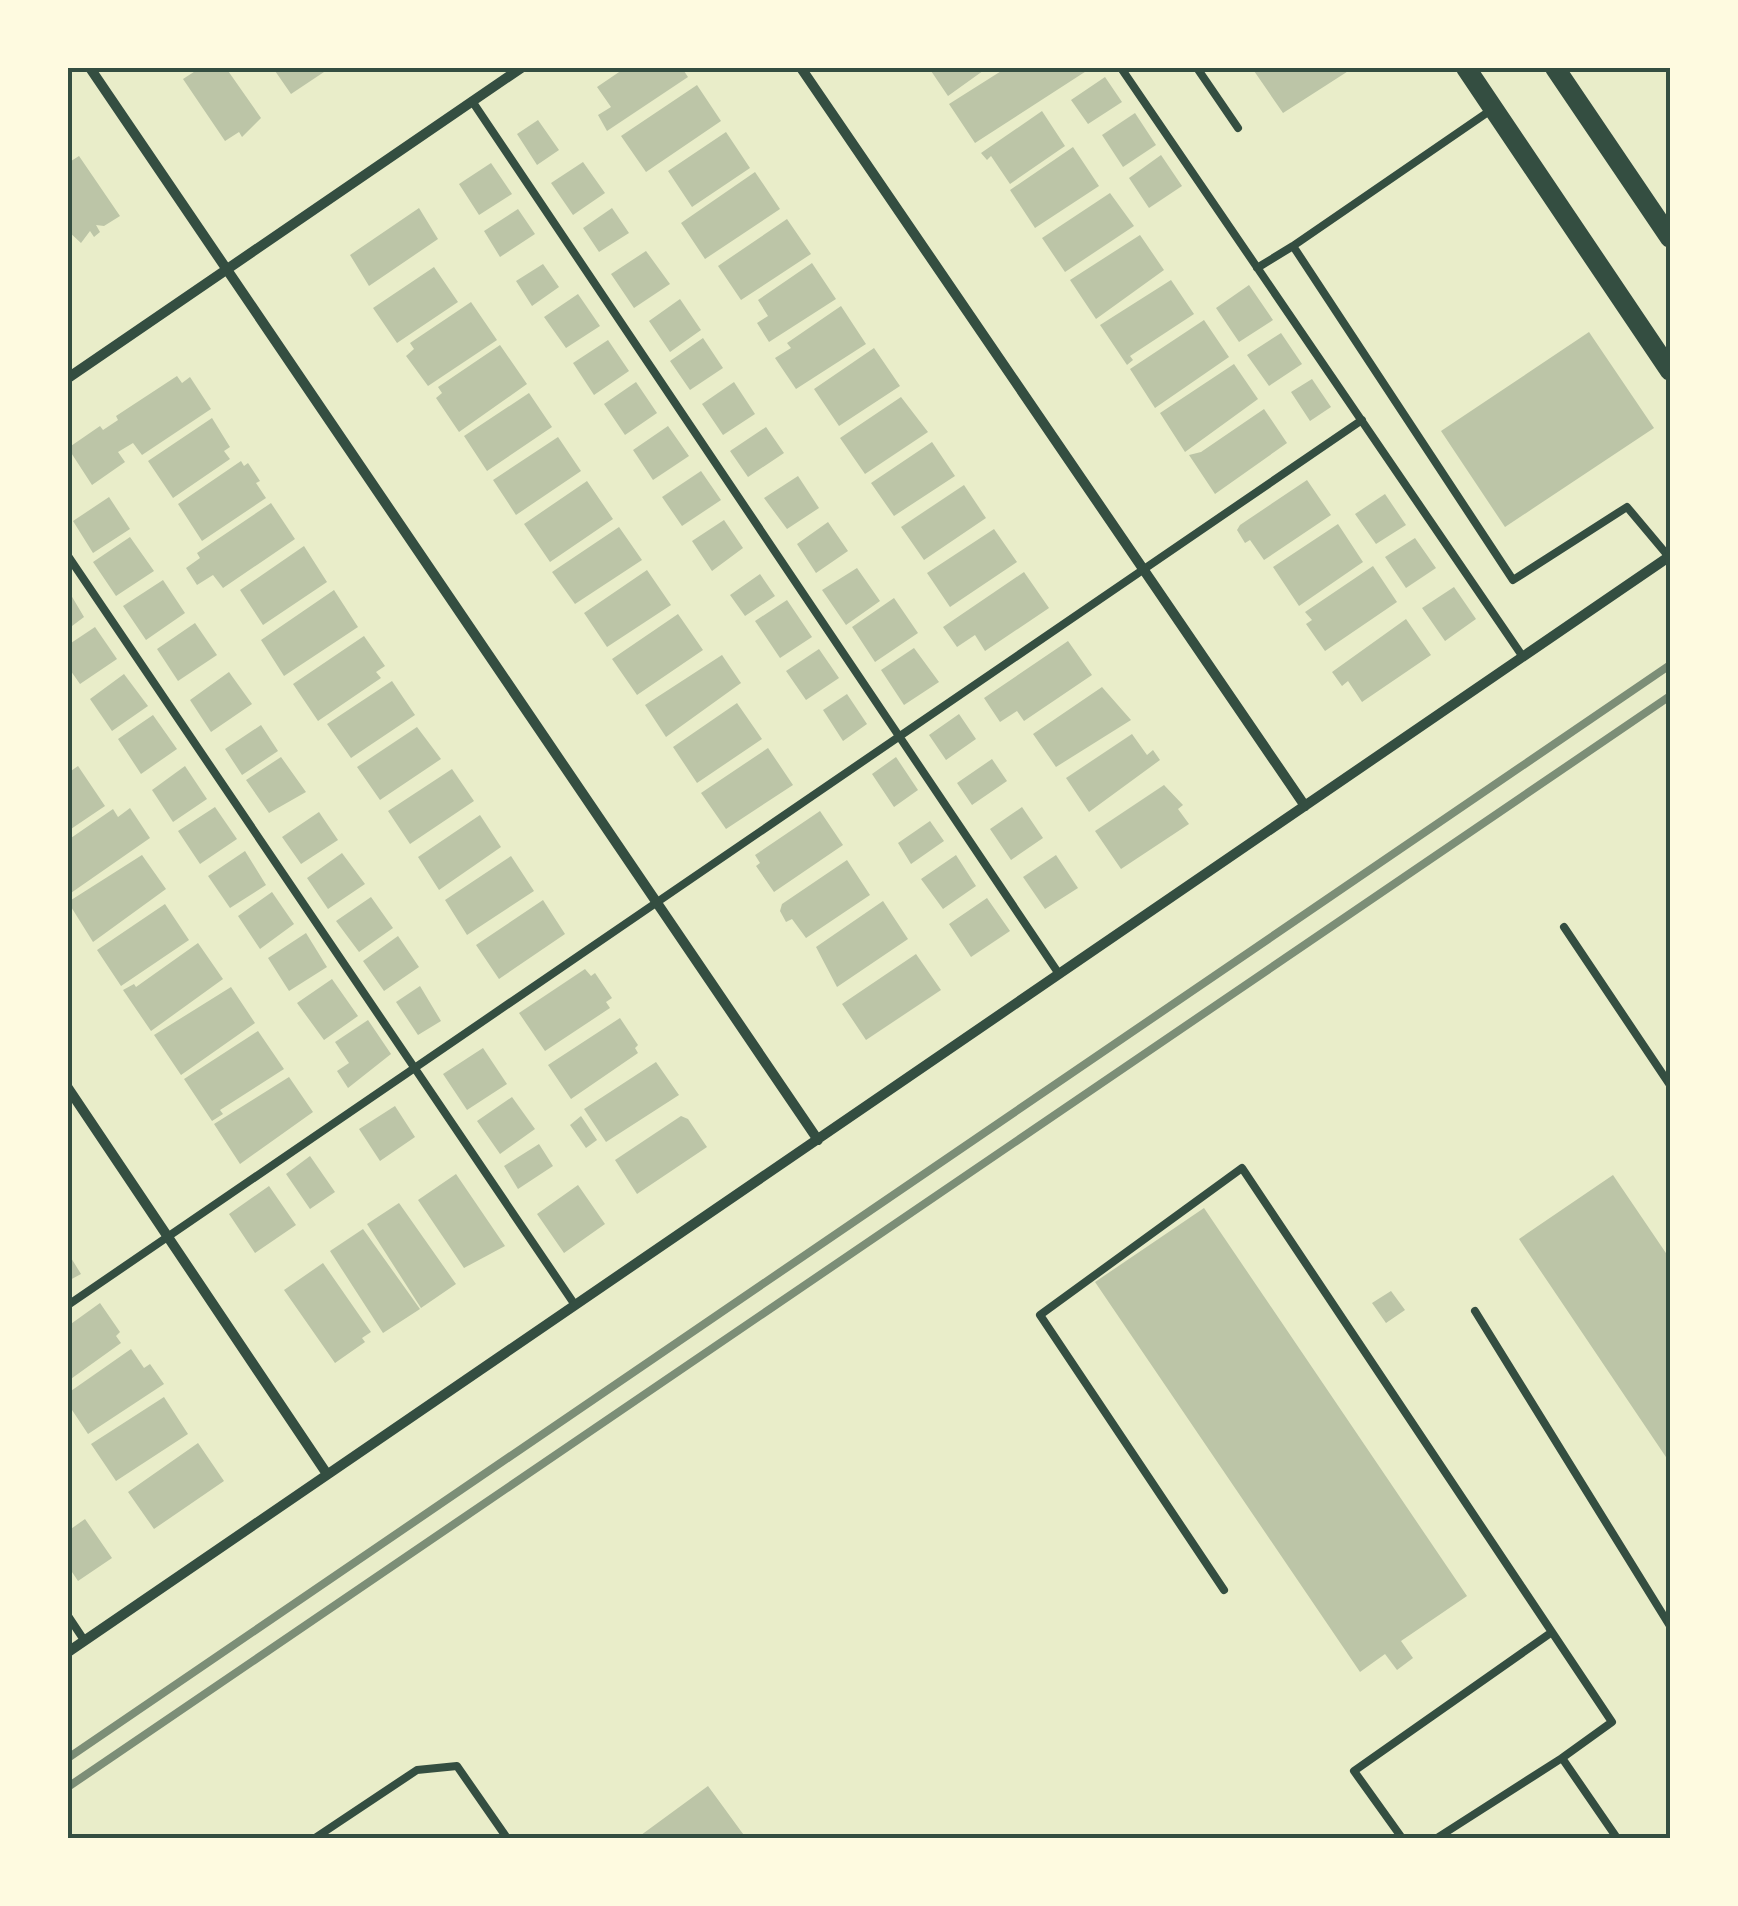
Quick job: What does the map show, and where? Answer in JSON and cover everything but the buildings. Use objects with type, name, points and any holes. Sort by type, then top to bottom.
[{"type":"main road","points":[[1466,68],[1670,371]]},
{"type":"main road","points":[[1555,68],[1670,238]]},
{"type":"street","points":[[90,68],[818,1140]]},
{"type":"street","points":[[68,378],[521,68]]},
{"type":"street","points":[[801,68],[1306,806]]},
{"type":"street","points":[[68,1652],[1670,556]]},
{"type":"street","points":[[68,1088],[327,1474]]},
{"type":"lane","points":[[1121,68],[1523,657]]},
{"type":"lane","points":[[1198,68],[1238,128]]},
{"type":"lane","points":[[472,101],[1060,974]]},
{"type":"lane","points":[[1258,268],[1493,108]]},
{"type":"lane","points":[[1293,246],[1514,580],[1627,507],[1670,556]]},
{"type":"lane","points":[[68,1305],[1362,420]]},
{"type":"lane","points":[[68,556],[575,1305]]},
{"type":"lane","points":[[1564,927],[1670,1085]]},
{"type":"lane","points":[[1224,1590],[1040,1314],[1242,1168],[1612,1722],[1436,1838]]},
{"type":"lane","points":[[1475,1310],[1670,1626]]},
{"type":"lane","points":[[68,1616],[84,1640]]},
{"type":"lane","points":[[1402,1838],[1354,1771],[1552,1632]]},
{"type":"lane","points":[[1562,1758],[1617,1838]]},
{"type":"lane","points":[[315,1838],[417,1770],[457,1766],[507,1838]]},
{"type":"railway","points":[[68,1758],[1670,665]]},
{"type":"railway","points":[[68,1787],[1670,696]]}]
